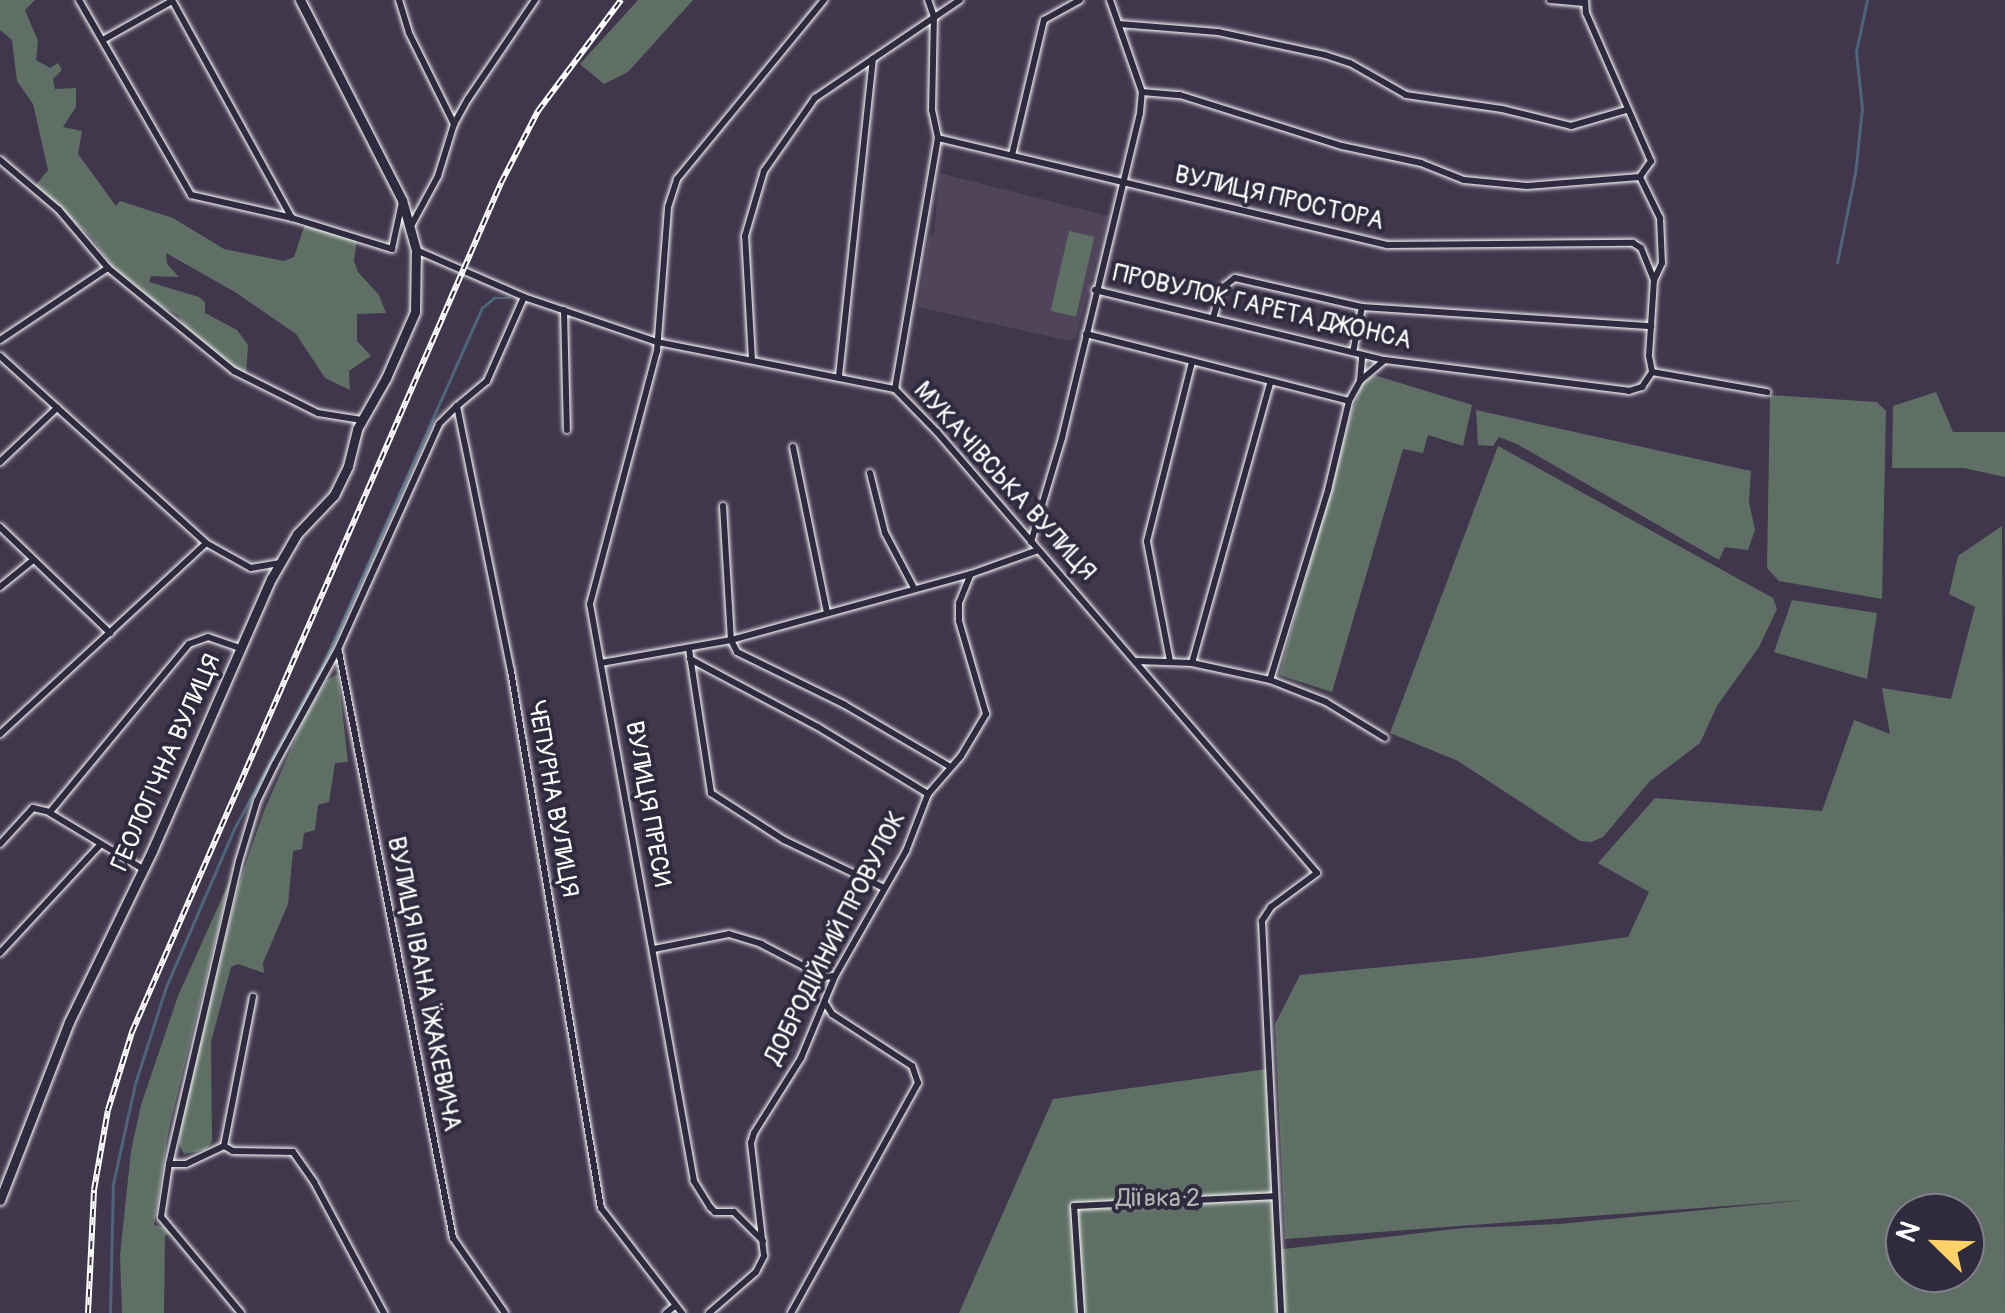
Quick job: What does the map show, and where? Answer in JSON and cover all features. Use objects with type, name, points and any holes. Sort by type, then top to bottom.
[{"type":"street","points":[[79,0],[190,195],[292,218],[392,249],[402,200]]},
{"type":"street","points":[[103,40],[172,0],[292,218]]},
{"type":"street","points":[[300,0],[402,200],[416,250]]},
{"type":"street","points":[[399,0],[408,33],[454,124]]},
{"type":"street","points":[[411,226],[438,176],[454,124],[535,0]]},
{"type":"street","name":"ВУЛИЦЯ ПРЕСИ","points":[[764,1242],[734,1212],[716,1212],[699,1195],[590,604],[657,342],[668,207],[677,179],[824,0]]},
{"type":"street","points":[[895,390],[938,138],[932,110],[934,17],[928,0]]},
{"type":"street","points":[[752,360],[745,236],[756,187],[815,98],[960,0]]},
{"type":"street","points":[[1012,155],[1044,20],[1080,0]]},
{"type":"street","points":[[1031,542],[1043,512],[1124,184],[1142,92],[1110,0]]},
{"type":"street","points":[[1142,92],[1180,95],[1342,146],[1421,163],[1464,180],[1527,186],[1640,177],[1651,162],[1626,110],[1624,93],[1584,1],[1550,0]]},
{"type":"street","points":[[1119,24],[1218,32],[1326,55],[1350,63],[1406,96],[1502,109],[1571,126],[1626,110]]},
{"type":"street","points":[[839,376],[873,58]]},
{"type":"street","name":"ВУЛИЦЯ ПРОСТОРА","points":[[938,138],[1387,245],[1633,243],[1641,248],[1654,280]]},
{"type":"street","points":[[0,160],[59,210],[108,268],[249,381],[330,418],[361,420]]},
{"type":"street","points":[[1640,177],[1660,218],[1662,263],[1654,280],[1652,372],[1768,392]]},
{"type":"street","name":"МУКАЧІВСЬКА ВУЛИЦЯ","points":[[416,250],[524,298],[657,342],[895,390],[1136,661],[1316,873],[1272,907],[1262,921],[1276,1196]]},
{"type":"street","name":"ГЕОЛОГІЧНА ВУЛИЦЯ","points":[[0,1200],[69,1022],[143,869],[279,563],[298,534],[334,495],[361,420],[395,358],[417,302],[416,250]]},
{"type":"street","points":[[0,340],[108,268]]},
{"type":"street","points":[[1213,318],[1222,288],[1235,278],[1362,307],[1651,326]]},
{"type":"street","name":"ПРОВУЛОК ГАРЕТА ДЖОНСА","points":[[1096,290],[1385,360],[1629,391],[1642,387],[1652,372]]},
{"type":"street","points":[[242,1313],[161,1218],[168,1164],[238,861],[257,801],[338,648],[440,424],[488,381],[524,298]]},
{"type":"street","points":[[1353,352],[1362,307]]},
{"type":"street","points":[[564,310],[567,430]]},
{"type":"street","points":[[1086,334],[1270,384],[1349,401]]},
{"type":"street","points":[[0,356],[206,543],[251,568],[279,563]]},
{"type":"street","points":[[1360,381],[1362,356]]},
{"type":"street","points":[[1270,680],[1328,490],[1349,401],[1360,381],[1385,360]]},
{"type":"street","points":[[1170,661],[1147,541],[1192,362]]},
{"type":"street","points":[[1192,664],[1270,384]]},
{"type":"street","name":"ЧЕПУРНА ВУЛИЦЯ","points":[[457,406],[511,671],[596,1189],[601,1208],[682,1313]]},
{"type":"street","points":[[0,462],[57,408]]},
{"type":"street","points":[[793,448],[827,612]]},
{"type":"street","points":[[870,473],[885,534],[914,588]]},
{"type":"street","points":[[723,506],[730,640],[749,661],[846,705],[950,766]]},
{"type":"street","points":[[0,527],[110,633]]},
{"type":"street","points":[[0,734],[206,543]]},
{"type":"street","points":[[601,663],[730,640],[971,574],[1038,550]]},
{"type":"street","points":[[0,587],[32,561]]},
{"type":"street","name":"ДОБРОДІЙНИЙ ПРОВУЛОК","points":[[764,1242],[751,1143],[801,1058],[835,976],[906,851],[928,794],[961,756],[986,714],[958,621],[959,603],[971,574]]},
{"type":"street","points":[[50,812],[189,644],[208,637],[240,648]]},
{"type":"street","name":"ВУЛИЦЯ ІВАНА ЇЖАКЕВИЧА","points":[[338,648],[343,692],[452,1238],[505,1313]]},
{"type":"street","points":[[689,648],[711,793],[784,840],[884,888]]},
{"type":"street","points":[[690,659],[818,726],[928,794]]},
{"type":"street","points":[[1136,661],[1192,664],[1270,680],[1326,702],[1385,738]]},
{"type":"street","points":[[0,844],[32,808],[50,812],[143,869]]},
{"type":"street","points":[[0,953],[100,845]]},
{"type":"street","points":[[654,949],[728,934],[761,944],[824,977],[835,976]]},
{"type":"street","points":[[224,1146],[253,998]]},
{"type":"street","points":[[791,1313],[918,1082],[912,1066],[832,1014],[824,1002]]},
{"type":"street","points":[[168,1164],[186,1164],[224,1146]]},
{"type":"street","points":[[224,1146],[233,1151],[292,1152],[314,1182],[384,1313]]},
{"type":"street","points":[[1081,1313],[1074,1206],[1276,1196],[1281,1313]]},
{"type":"street","points":[[709,1313],[756,1272],[764,1256],[764,1242]]},
{"type":"street","points":[[666,1313],[674,1306]]},
{"type":"shaded area","points":[[939,173],[1108,216],[1076,337],[1070,341],[918,307],[929,236],[934,235]]},
{"type":"green space","points":[[0,0],[35,0],[25,10],[38,41],[36,60],[50,68],[58,63],[62,70],[53,79],[55,89],[76,88],[76,107],[63,127],[82,131],[78,154],[116,206],[120,201],[173,218],[224,249],[284,261],[294,257],[305,224],[357,239],[354,261],[358,272],[379,295],[386,313],[357,314],[357,341],[371,356],[349,371],[350,390],[325,378],[296,334],[235,292],[166,253],[167,264],[179,277],[151,276],[149,282],[199,297],[205,302],[205,313],[237,330],[248,345],[246,376],[235,370],[184,326],[178,315],[153,301],[113,268],[92,238],[35,186],[48,170],[33,104],[17,81],[12,40],[0,30]]},
{"type":"green space","points":[[638,0],[693,0],[628,72],[604,84],[580,64]]},
{"type":"green space","points":[[1069,231],[1094,237],[1076,317],[1051,311]]},
{"type":"green space","points":[[1374,375],[1472,405],[1463,446],[1428,435],[1423,453],[1403,449],[1332,692],[1279,675],[1350,416],[1362,384]]},
{"type":"green space","points":[[1936,392],[1953,432],[2005,432],[2005,477],[1964,468],[1892,468],[1893,406]]},
{"type":"green space","points":[[1770,395],[1877,402],[1886,411],[1882,599],[1779,581],[1767,568]]},
{"type":"green space","points":[[1476,410],[1751,471],[1749,502],[1755,530],[1748,550],[1725,547],[1719,560],[1517,444],[1499,437],[1493,446],[1478,445]]},
{"type":"green space","points":[[1498,446],[1773,598],[1777,609],[1759,647],[1717,706],[1700,743],[1650,781],[1603,837],[1591,842],[1580,841],[1458,761],[1390,733]]},
{"type":"green space","name":"Діївка 2","points":[[2002,526],[2005,1313],[959,1313],[1053,1099],[1267,1069],[1275,1250],[1463,1228],[1559,1224],[1806,1200],[1285,1239],[1275,1024],[1300,975],[1476,958],[1628,937],[1649,892],[1598,863],[1655,798],[1822,811],[1854,720],[1890,734],[1882,688],[1951,699],[1975,607],[1949,594],[1958,556]]},
{"type":"green space","points":[[1792,600],[1877,613],[1867,679],[1774,652]]},
{"type":"green space","points":[[338,674],[348,762],[335,763],[329,802],[318,805],[315,830],[304,833],[302,849],[293,851],[288,904],[263,963],[264,973],[238,964],[231,967],[211,1042],[212,1141],[206,1150],[184,1154],[179,1144],[182,1120],[238,887],[264,811],[305,717],[327,680]]},
{"type":"green space","points":[[230,880],[169,1128],[154,1225],[166,1227],[171,1234],[165,1235],[164,1313],[122,1313],[120,1255],[131,1151],[141,1105],[178,996]]},
{"type":"waterway","points":[[1837,263],[1855,174],[1862,109],[1856,52],[1867,0]]},
{"type":"waterway","points":[[110,1313],[113,1184],[135,1084],[166,987],[235,827],[322,667],[482,308],[494,298],[509,298]]},
{"type":"railway","points":[[88,1313],[94,1190],[108,1110],[132,1032],[501,183],[538,111],[621,0]]}]
